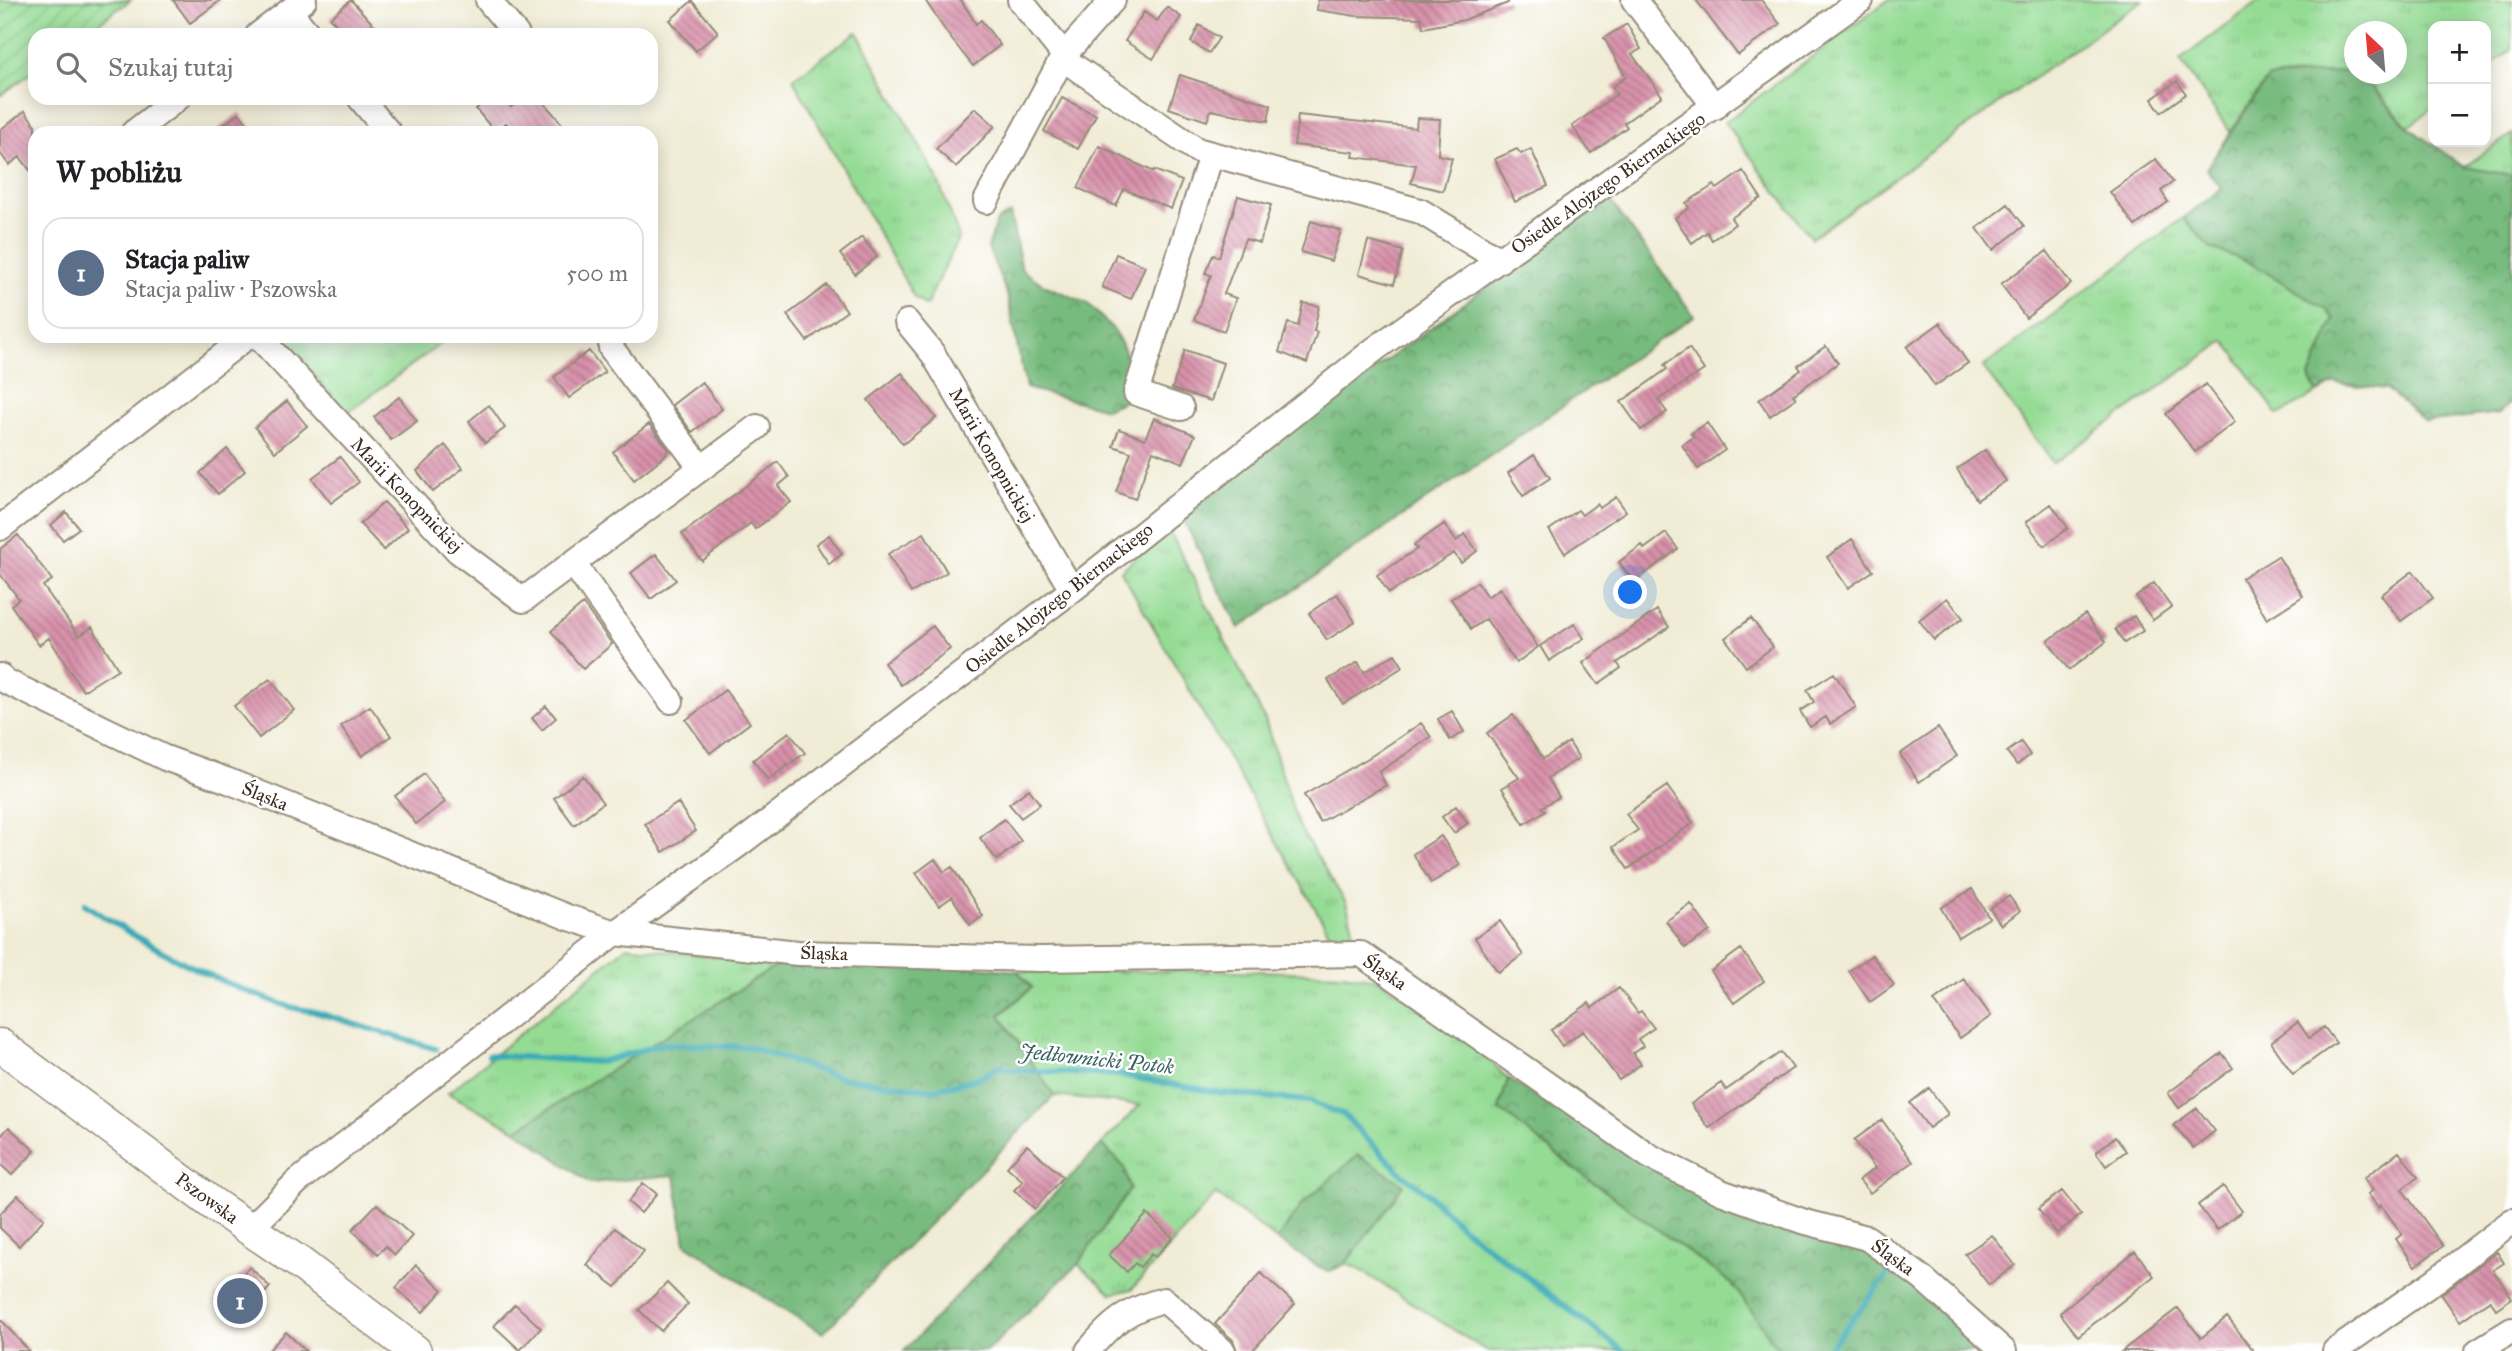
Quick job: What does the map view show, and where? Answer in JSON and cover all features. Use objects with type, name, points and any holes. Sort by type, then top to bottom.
[{"type":"main road","name":"Pszowska","points":[[0,1045],[213,1204],[301,1264],[415,1351]]},
{"type":"street","points":[[488,0],[511,28]]},
{"type":"street","name":"Osiedle Alojzego Biernackiego","points":[[1020,0],[1072,65],[1197,150],[1420,211],[1500,260]]},
{"type":"street","points":[[986,201],[1064,54],[1112,0]]},
{"type":"street","name":"Osiedle Alojzego Biernackiego","points":[[1634,0],[1715,107]]},
{"type":"street","name":"Osiedle Alojzego Biernackiego","points":[[615,933],[738,845],[1072,590],[1376,349],[1861,0]]},
{"type":"street","points":[[267,28],[297,5],[306,28]]},
{"type":"street","points":[[142,126],[169,105]]},
{"type":"street","points":[[366,105],[382,126]]},
{"type":"street","points":[[1181,408],[1136,393],[1211,155]]},
{"type":"street","name":"Marii Konopnickiej","points":[[907,323],[933,354],[1072,590]]},
{"type":"street","points":[[0,528],[238,343]]},
{"type":"street","name":"Marii Konopnickiej","points":[[265,343],[458,551],[523,600],[757,427]]},
{"type":"street","points":[[611,348],[701,468]]},
{"type":"street","points":[[573,563],[671,701]]},
{"type":"street","name":"Śląska","points":[[0,676],[5,681],[165,758],[567,917],[615,933],[798,953],[1040,959],[1362,954],[1649,1156],[1721,1192],[1802,1221],[1867,1238],[1922,1278],[2004,1351]]},
{"type":"street","points":[[250,1229],[297,1182],[615,933]]},
{"type":"street","points":[[2335,1351],[2436,1280],[2512,1221]]},
{"type":"street","points":[[1088,1351],[1107,1327],[1142,1306],[1164,1300],[1210,1347]]},
{"type":"street","points":[[2478,1351],[2512,1330]]},
{"type":"green space","points":[[0,0],[131,0],[92,28],[28,28],[28,75],[0,96]]},
{"type":"green space","points":[[1888,0],[2143,0],[1811,238],[1725,122]]},
{"type":"green space","points":[[2260,0],[2512,0],[2512,49],[2491,65],[2491,21],[2428,21],[2428,112],[2408,127],[2374,88],[2268,78],[2230,132],[2180,60]]},
{"type":"green space","points":[[857,32],[937,178],[959,237],[926,306],[914,297],[793,79]]},
{"type":"green space","points":[[2344,71],[2344,84],[2367,84],[2373,88],[2408,127],[2428,141],[2428,147],[2436,147],[2464,167],[2512,175],[2512,402],[2499,413],[2425,422],[2387,389],[2334,383],[2317,393],[2310,377],[2334,319],[2326,309],[2251,263],[2210,248],[2183,218],[2222,189],[2206,169],[2268,78]]},
{"type":"green space","points":[[2512,134],[2512,175],[2464,167]]},
{"type":"green space","points":[[1608,197],[1694,316],[1239,628],[1180,513]]},
{"type":"green space","points":[[1010,213],[1022,270],[1044,285],[1087,303],[1115,331],[1134,370],[1124,401],[1106,409],[1026,388],[1007,294],[988,248],[997,221]]},
{"type":"green space","points":[[2183,218],[2210,248],[2251,263],[2326,309],[2334,319],[2310,377],[2317,393],[2278,415],[2225,341],[2053,463],[1983,367]]},
{"type":"green space","points":[[285,343],[442,343],[347,413]]},
{"type":"green space","points":[[1168,528],[1265,720],[1298,825],[1346,903],[1353,928],[1352,938],[1342,947],[1335,943],[1121,571]]},
{"type":"green space","points":[[627,946],[778,965],[516,1130],[448,1093]]},
{"type":"green space","points":[[778,965],[976,967],[1017,971],[1032,987],[1000,1015],[1054,1096],[823,1333],[776,1305],[685,1243],[675,1175],[590,1183],[516,1130]]},
{"type":"green space","points":[[1017,971],[1254,971],[1343,974],[1378,979],[1476,1046],[1508,1079],[1499,1109],[1575,1169],[1732,1284],[1780,1351],[1487,1351],[1355,1267],[1345,1264],[1403,1184],[1302,1204],[1277,1240],[1216,1194],[1132,1289],[1112,1294],[1078,1264],[1130,1189],[1124,1167],[1102,1144],[1140,1105],[1054,1096],[1000,1015],[1032,988]]},
{"type":"green space","points":[[1508,1079],[1671,1179],[1731,1211],[1800,1234],[1849,1245],[1884,1262],[1989,1351],[1780,1351],[1732,1284],[1575,1169],[1499,1109]]},
{"type":"green space","points":[[1102,1144],[1124,1167],[1130,1189],[1078,1264],[987,1351],[904,1351]]},
{"type":"green space","points":[[1358,1155],[1403,1184],[1345,1264],[1328,1272],[1277,1240],[1302,1204]]},
{"type":"building","points":[[173,0],[221,0],[190,23]]},
{"type":"building","points":[[351,0],[377,28],[339,28],[330,18]]},
{"type":"building","points":[[925,0],[961,0],[976,24],[981,20],[1000,45],[973,66]]},
{"type":"building","points":[[1318,0],[1508,0],[1508,3],[1464,20],[1423,28],[1421,18],[1356,16],[1317,10]]},
{"type":"building","points":[[1696,0],[1761,0],[1780,24],[1738,55]]},
{"type":"building","points":[[692,1],[718,32],[696,51],[670,20]]},
{"type":"building","points":[[1167,7],[1181,17],[1153,59],[1125,41],[1144,12],[1157,21]]},
{"type":"building","points":[[1627,24],[1641,49],[1632,54],[1662,96],[1624,123],[1627,127],[1591,153],[1572,126],[1617,94],[1612,87],[1626,77],[1604,38]]},
{"type":"building","points":[[1199,25],[1219,38],[1209,53],[1191,42]]},
{"type":"building","points":[[1180,75],[1271,105],[1268,121],[1211,110],[1207,121],[1169,108]]},
{"type":"building","points":[[2177,81],[2186,94],[2161,112],[2152,99]]},
{"type":"building","points":[[1062,98],[1096,115],[1078,149],[1044,131]]},
{"type":"building","points":[[480,105],[546,105],[563,125],[509,126],[506,123],[502,126],[490,126],[476,109]]},
{"type":"building","points":[[975,108],[995,126],[956,167],[936,149]]},
{"type":"building","points":[[25,111],[35,125],[28,126],[28,168],[20,157],[9,165],[0,153],[0,130]]},
{"type":"building","points":[[239,113],[249,126],[222,126]]},
{"type":"building","points":[[1298,115],[1416,128],[1417,118],[1440,119],[1438,155],[1452,158],[1443,191],[1411,183],[1416,165],[1353,157],[1354,152],[1294,145]]},
{"type":"building","points":[[1099,146],[1154,172],[1182,181],[1171,209],[1124,189],[1116,206],[1078,188]]},
{"type":"building","points":[[1517,149],[1521,154],[1531,149],[1548,186],[1515,202],[1495,159]]},
{"type":"building","points":[[2156,159],[2173,182],[2161,191],[2168,202],[2135,226],[2110,192]]},
{"type":"building","points":[[1743,171],[1761,198],[1731,218],[1735,224],[1712,240],[1707,232],[1692,243],[1675,218],[1689,208],[1686,203],[1714,185],[1717,189]]},
{"type":"building","points":[[1238,196],[1271,205],[1260,243],[1245,239],[1224,294],[1236,298],[1224,331],[1194,320],[1211,275],[1205,273],[1213,255],[1219,257]]},
{"type":"building","points":[[2008,204],[2024,226],[1993,250],[1977,228]]},
{"type":"building","points":[[1311,221],[1341,231],[1331,261],[1301,252]]},
{"type":"building","points":[[862,237],[877,257],[855,274],[840,254]]},
{"type":"building","points":[[1368,241],[1403,251],[1394,284],[1359,274]]},
{"type":"building","points":[[2047,251],[2071,284],[2026,318],[2001,284]]},
{"type":"building","points":[[1116,254],[1145,266],[1131,299],[1102,287]]},
{"type":"building","points":[[827,285],[847,311],[807,341],[787,315]]},
{"type":"building","points":[[1303,303],[1319,306],[1314,331],[1317,332],[1307,363],[1279,352],[1288,323],[1298,326]]},
{"type":"building","points":[[1940,323],[1968,363],[1935,386],[1907,347]]},
{"type":"building","points":[[1826,346],[1838,363],[1793,395],[1796,398],[1770,416],[1759,400],[1801,370],[1798,366]]},
{"type":"building","points":[[1689,348],[1704,370],[1658,400],[1667,412],[1641,430],[1621,402],[1667,369],[1664,365]]},
{"type":"building","points":[[1185,350],[1223,363],[1211,401],[1172,389]]},
{"type":"building","points":[[589,351],[605,372],[569,398],[554,377]]},
{"type":"building","points":[[902,373],[936,418],[903,444],[868,400]]},
{"type":"building","points":[[702,382],[722,409],[692,432],[672,405]]},
{"type":"building","points":[[2206,384],[2235,422],[2195,452],[2166,414]]},
{"type":"building","points":[[399,397],[417,421],[391,440],[374,417]]},
{"type":"building","points":[[287,401],[307,426],[275,452],[255,427]]},
{"type":"building","points":[[489,405],[505,428],[485,443],[469,421]]},
{"type":"building","points":[[1154,418],[1195,435],[1183,463],[1153,451],[1135,499],[1116,492],[1131,452],[1113,446],[1119,429],[1145,439]]},
{"type":"building","points":[[1707,423],[1725,450],[1698,469],[1682,445],[1694,437],[1691,434]]},
{"type":"building","points":[[649,424],[669,450],[634,480],[613,452]]},
{"type":"building","points":[[445,445],[463,468],[433,492],[417,471]]},
{"type":"building","points":[[227,449],[245,471],[218,494],[200,473]]},
{"type":"building","points":[[1985,450],[2006,481],[1977,500],[1957,469]]},
{"type":"building","points":[[1534,455],[1550,478],[1523,496],[1508,473]]},
{"type":"building","points":[[340,457],[359,482],[331,503],[312,478]]},
{"type":"building","points":[[778,462],[789,477],[778,486],[791,502],[755,529],[751,523],[702,561],[682,534]]},
{"type":"building","points":[[1616,497],[1626,511],[1565,553],[1549,530],[1578,510],[1582,515],[1597,504],[1600,508]]},
{"type":"building","points":[[384,502],[408,528],[384,550],[360,524]]},
{"type":"building","points":[[2051,504],[2068,528],[2044,546],[2026,522]]},
{"type":"building","points":[[66,512],[79,528],[63,540],[51,525]]},
{"type":"building","points":[[1444,524],[1456,541],[1465,534],[1477,551],[1461,563],[1454,553],[1389,593],[1377,575],[1417,549],[1414,545]]},
{"type":"building","points":[[924,533],[947,572],[911,593],[888,554]]},
{"type":"building","points":[[1666,533],[1678,549],[1634,582],[1619,562],[1642,545],[1644,549]]},
{"type":"building","points":[[18,535],[52,580],[43,586],[79,636],[92,627],[118,669],[83,691],[49,638],[39,645],[11,605],[19,599],[0,574],[0,549]]},
{"type":"building","points":[[829,535],[842,554],[829,564],[816,544]]},
{"type":"building","points":[[1852,539],[1873,571],[1848,588],[1827,557]]},
{"type":"building","points":[[656,554],[676,580],[651,599],[631,573]]},
{"type":"building","points":[[2278,556],[2303,596],[2267,619],[2242,578]]},
{"type":"building","points":[[2413,571],[2433,598],[2401,621],[2381,595]]},
{"type":"building","points":[[1477,582],[1487,597],[1500,588],[1538,647],[1516,663],[1486,619],[1471,629],[1451,599]]},
{"type":"building","points":[[2154,583],[2171,607],[2153,620],[2136,597]]},
{"type":"building","points":[[1337,594],[1355,622],[1327,640],[1309,613]]},
{"type":"building","points":[[1947,598],[1963,618],[1934,640],[1919,620]]},
{"type":"building","points":[[583,604],[612,644],[583,669],[551,631]]},
{"type":"building","points":[[1657,610],[1669,627],[1617,663],[1621,668],[1598,684],[1583,663]]},
{"type":"building","points":[[2085,614],[2106,642],[2069,670],[2048,641]]},
{"type":"building","points":[[2134,616],[2143,631],[2124,643],[2115,629]]},
{"type":"building","points":[[1751,618],[1773,647],[1746,667],[1725,638]]},
{"type":"building","points":[[1574,624],[1584,638],[1549,661],[1540,646]]},
{"type":"building","points":[[933,626],[950,649],[901,685],[884,663]]},
{"type":"building","points":[[1395,654],[1403,667],[1343,704],[1328,680],[1358,662],[1364,672]]},
{"type":"building","points":[[1834,673],[1856,707],[1830,724],[1826,717],[1810,727],[1800,711],[1814,702],[1807,690]]},
{"type":"building","points":[[270,679],[294,710],[259,738],[234,706]]},
{"type":"building","points":[[725,690],[750,723],[710,753],[686,720]]},
{"type":"building","points":[[370,706],[391,736],[362,756],[341,726]]},
{"type":"building","points":[[546,706],[556,718],[542,730],[532,718]]},
{"type":"building","points":[[1452,711],[1464,732],[1450,740],[1438,719]]},
{"type":"building","points":[[1513,715],[1543,759],[1569,742],[1579,758],[1548,778],[1559,797],[1542,807],[1545,811],[1524,824],[1502,788],[1519,778],[1487,733]]},
{"type":"building","points":[[1421,723],[1431,737],[1379,772],[1386,785],[1320,822],[1304,795],[1370,757]]},
{"type":"building","points":[[1938,728],[1957,756],[1919,782],[1900,754]]},
{"type":"building","points":[[789,732],[805,753],[768,780],[753,760]]},
{"type":"building","points":[[2021,742],[2030,755],[2017,765],[2007,752]]},
{"type":"building","points":[[424,774],[445,802],[416,824],[395,796]]},
{"type":"building","points":[[583,776],[603,803],[574,825],[554,798]]},
{"type":"building","points":[[1667,786],[1693,823],[1628,869],[1613,847],[1638,830],[1626,814]]},
{"type":"building","points":[[1029,789],[1040,804],[1021,818],[1009,804]]},
{"type":"building","points":[[678,803],[696,831],[663,852],[645,824]]},
{"type":"building","points":[[1456,806],[1468,823],[1454,833],[1442,817]]},
{"type":"building","points":[[1004,819],[1021,841],[997,860],[980,838]]},
{"type":"building","points":[[1441,836],[1460,865],[1431,883],[1413,854]]},
{"type":"building","points":[[935,859],[944,872],[952,867],[983,916],[970,925],[952,897],[939,906],[916,873]]},
{"type":"building","points":[[1972,889],[1989,918],[1958,937],[1941,908]]},
{"type":"building","points":[[2009,896],[2020,911],[2001,925],[1990,909]]},
{"type":"building","points":[[1691,904],[1710,931],[1685,948],[1666,921]]},
{"type":"building","points":[[1500,921],[1523,955],[1498,972],[1475,938]]},
{"type":"building","points":[[1741,949],[1764,981],[1734,1003],[1711,971]]},
{"type":"building","points":[[1872,955],[1894,985],[1870,1002],[1849,971]]},
{"type":"building","points":[[1964,979],[1991,1016],[1960,1038],[1934,1001]]},
{"type":"building","points":[[1619,988],[1638,1013],[1641,1011],[1654,1028],[1638,1039],[1643,1046],[1633,1053],[1641,1064],[1619,1080],[1583,1031],[1562,1046],[1551,1030],[1589,1003],[1592,1008]]},
{"type":"building","points":[[2298,1022],[2309,1038],[2324,1027],[2336,1043],[2293,1074],[2271,1042]]},
{"type":"building","points":[[1781,1052],[1793,1068],[1709,1128],[1691,1104],[1721,1083],[1726,1090]]},
{"type":"building","points":[[2222,1053],[2233,1068],[2179,1108],[2168,1093]]},
{"type":"building","points":[[1929,1088],[1948,1114],[1929,1128],[1910,1103]]},
{"type":"building","points":[[2197,1108],[2215,1131],[2193,1148],[2174,1125]]},
{"type":"building","points":[[1882,1120],[1913,1162],[1870,1193],[1859,1180],[1875,1168],[1854,1140]]},
{"type":"building","points":[[9,1127],[35,1151],[12,1175],[0,1164],[0,1137]]},
{"type":"building","points":[[2115,1137],[2126,1151],[2106,1166],[2096,1152]]},
{"type":"building","points":[[1027,1145],[1063,1177],[1035,1209],[1014,1190],[1023,1181],[1007,1167]]},
{"type":"building","points":[[2399,1152],[2418,1177],[2402,1189],[2443,1246],[2415,1266],[2396,1239],[2402,1234],[2381,1205],[2379,1208],[2368,1194],[2373,1190],[2364,1178]]},
{"type":"building","points":[[643,1183],[657,1194],[641,1213],[628,1202]]},
{"type":"building","points":[[2223,1186],[2242,1211],[2217,1230],[2198,1205]]},
{"type":"building","points":[[2062,1191],[2081,1215],[2057,1233],[2038,1209]]},
{"type":"building","points":[[18,1195],[44,1219],[19,1246],[0,1228],[0,1214]]},
{"type":"building","points":[[377,1204],[412,1236],[395,1255],[386,1246],[378,1254],[352,1230]]},
{"type":"building","points":[[1147,1214],[1173,1238],[1155,1257],[1151,1254],[1140,1267],[1135,1263],[1127,1272],[1109,1255]]},
{"type":"building","points":[[615,1228],[644,1251],[616,1287],[587,1265]]},
{"type":"building","points":[[1992,1235],[2015,1265],[1989,1285],[1965,1254]]},
{"type":"building","points":[[2135,1251],[2154,1276],[2078,1336],[2060,1313]]},
{"type":"building","points":[[2497,1252],[2504,1263],[2493,1270],[2512,1298],[2496,1309],[2490,1300],[2460,1321],[2441,1294]]},
{"type":"building","points":[[416,1265],[443,1290],[423,1312],[396,1288]]},
{"type":"building","points":[[250,1267],[270,1287],[239,1321],[215,1298]]},
{"type":"building","points":[[1261,1273],[1295,1304],[1252,1351],[1237,1351],[1233,1340],[1215,1324]]},
{"type":"building","points":[[667,1283],[688,1304],[661,1331],[639,1310]]},
{"type":"building","points":[[515,1304],[541,1328],[520,1350],[494,1326]]},
{"type":"building","points":[[2178,1308],[2201,1338],[2227,1317],[2254,1351],[2122,1351]]},
{"type":"building","points":[[0,1319],[29,1351],[0,1351]]},
{"type":"building","points":[[286,1332],[306,1351],[268,1351]]},
{"type":"waterway","points":[[85,904],[165,953],[229,984],[288,1006],[436,1049]]},
{"type":"waterway","name":"Jedłownicki Potok","points":[[489,1055],[600,1062],[663,1044],[749,1047],[842,1078],[932,1090],[975,1079],[1000,1067],[1120,1075],[1221,1093],[1309,1101],[1344,1115],[1400,1172],[1427,1193],[1462,1227],[1623,1351]]},
{"type":"waterway","points":[[1827,1351],[1890,1272]]},
{"type":"place","name":"Stacja paliw","points":[[240,1301]]}]
